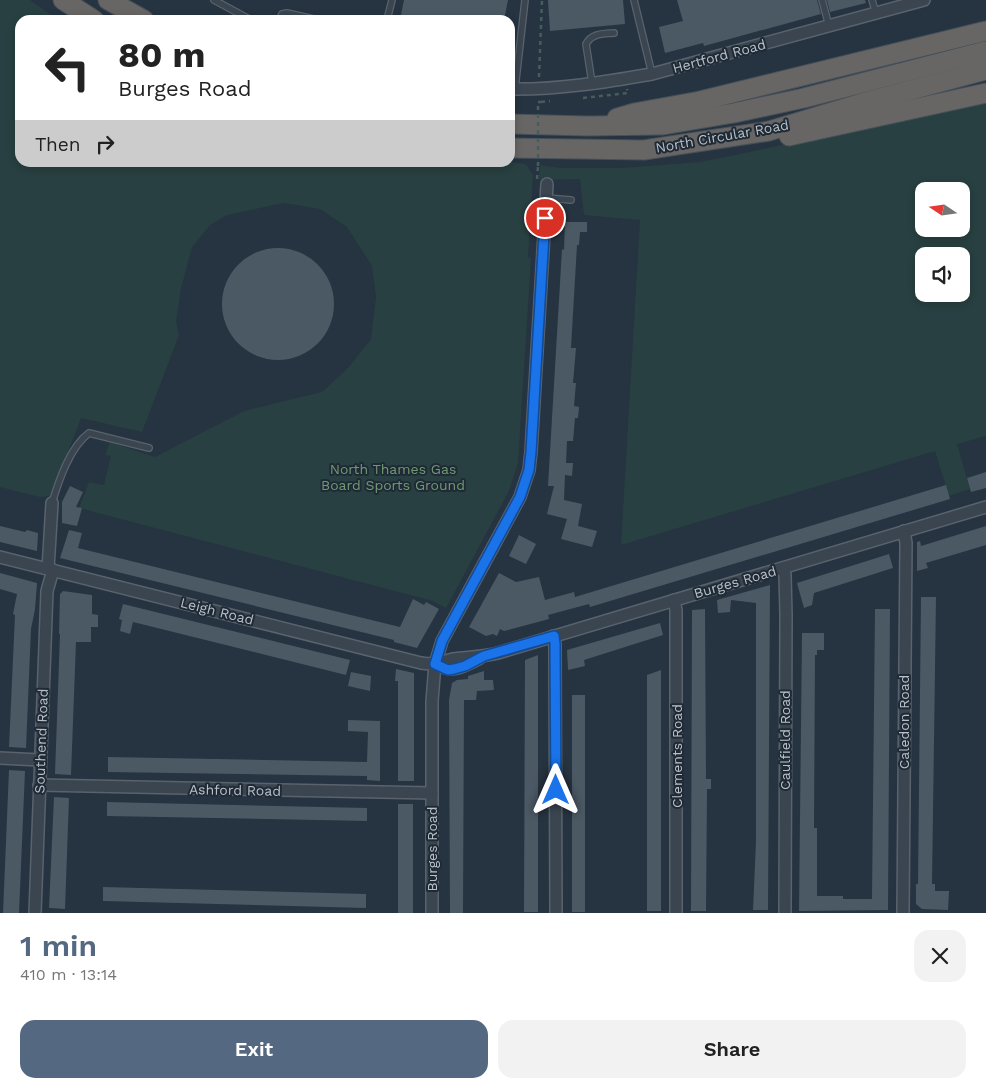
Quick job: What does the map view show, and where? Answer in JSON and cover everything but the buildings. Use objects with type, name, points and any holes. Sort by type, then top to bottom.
[{"type":"highway","points":[[63,0],[86,15]]},
{"type":"highway","points":[[108,0],[135,15]]},
{"type":"highway","points":[[587,126],[634,113],[700,101],[986,31]]},
{"type":"highway","name":"North Circular Road","points":[[515,148],[644,150],[769,131],[860,94],[986,51]]},
{"type":"highway","name":"North Circular Road","points":[[515,124],[587,126],[663,124],[860,94],[986,70]]},
{"type":"highway","points":[[644,150],[746,146],[986,93]]},
{"type":"street","name":"Hertford Road","points":[[515,89],[539,89],[652,74],[924,0]]},
{"type":"street","points":[[435,664],[442,641],[520,497],[529,470],[547,184]]},
{"type":"street","name":"Southend Road","points":[[34,913],[52,503]]},
{"type":"street","name":"Burges Road","points":[[432,913],[432,701],[435,664],[448,670],[465,666],[484,656],[986,507]]},
{"type":"street","name":"Caledon Road","points":[[903,913],[906,543],[904,531]]},
{"type":"street","name":"Leigh Road","points":[[0,557],[421,663],[435,664]]},
{"type":"street","name":"Caulfield Road","points":[[783,568],[786,614],[784,913]]},
{"type":"street","name":"Clements Road","points":[[674,600],[676,610],[676,913]]},
{"type":"street","points":[[554,636],[556,913]]},
{"type":"street","points":[[0,758],[40,760]]},
{"type":"street","name":"Ashford Road","points":[[39,785],[432,793]]},
{"type":"lane","points":[[214,0],[241,15]]},
{"type":"lane","points":[[224,6],[227,0]]},
{"type":"lane","points":[[389,15],[392,0]]},
{"type":"lane","points":[[515,68],[525,0]]},
{"type":"lane","points":[[634,0],[652,74]]},
{"type":"lane","points":[[822,0],[829,26]]},
{"type":"lane","points":[[872,0],[876,14]]},
{"type":"lane","points":[[282,15],[287,13],[295,15]]},
{"type":"lane","points":[[592,83],[586,44],[589,38],[596,35],[614,33]]},
{"type":"lane","points":[[547,198],[571,200]]},
{"type":"lane","points":[[52,503],[70,456],[80,440],[89,432],[149,448]]},
{"type":"path","points":[[539,89],[542,0]]},
{"type":"path","points":[[538,166],[538,102],[541,102]]},
{"type":"green space","name":"North Thames Gas Board Sports Ground","points":[[0,0],[30,0],[51,15],[15,15],[15,167],[515,167],[515,163],[526,164],[533,175],[528,257],[531,258],[518,463],[509,491],[446,608],[433,601],[79,508],[89,482],[104,485],[111,456],[105,455],[110,442],[155,457],[244,411],[322,392],[348,368],[371,339],[376,297],[372,266],[347,227],[320,209],[284,203],[227,215],[210,225],[192,247],[181,289],[176,321],[179,335],[142,432],[81,418],[51,496],[40,497],[0,487]]},
{"type":"green space","points":[[986,99],[986,436],[957,444],[970,489],[949,496],[935,451],[621,545],[640,220],[584,215],[580,179],[539,180],[540,165],[561,168],[621,168],[700,162]]},
{"type":"route","points":[[545,218],[529,470],[520,497],[438,648],[435,664],[448,670],[454,669],[465,666],[484,656],[554,636],[556,790]]}]
